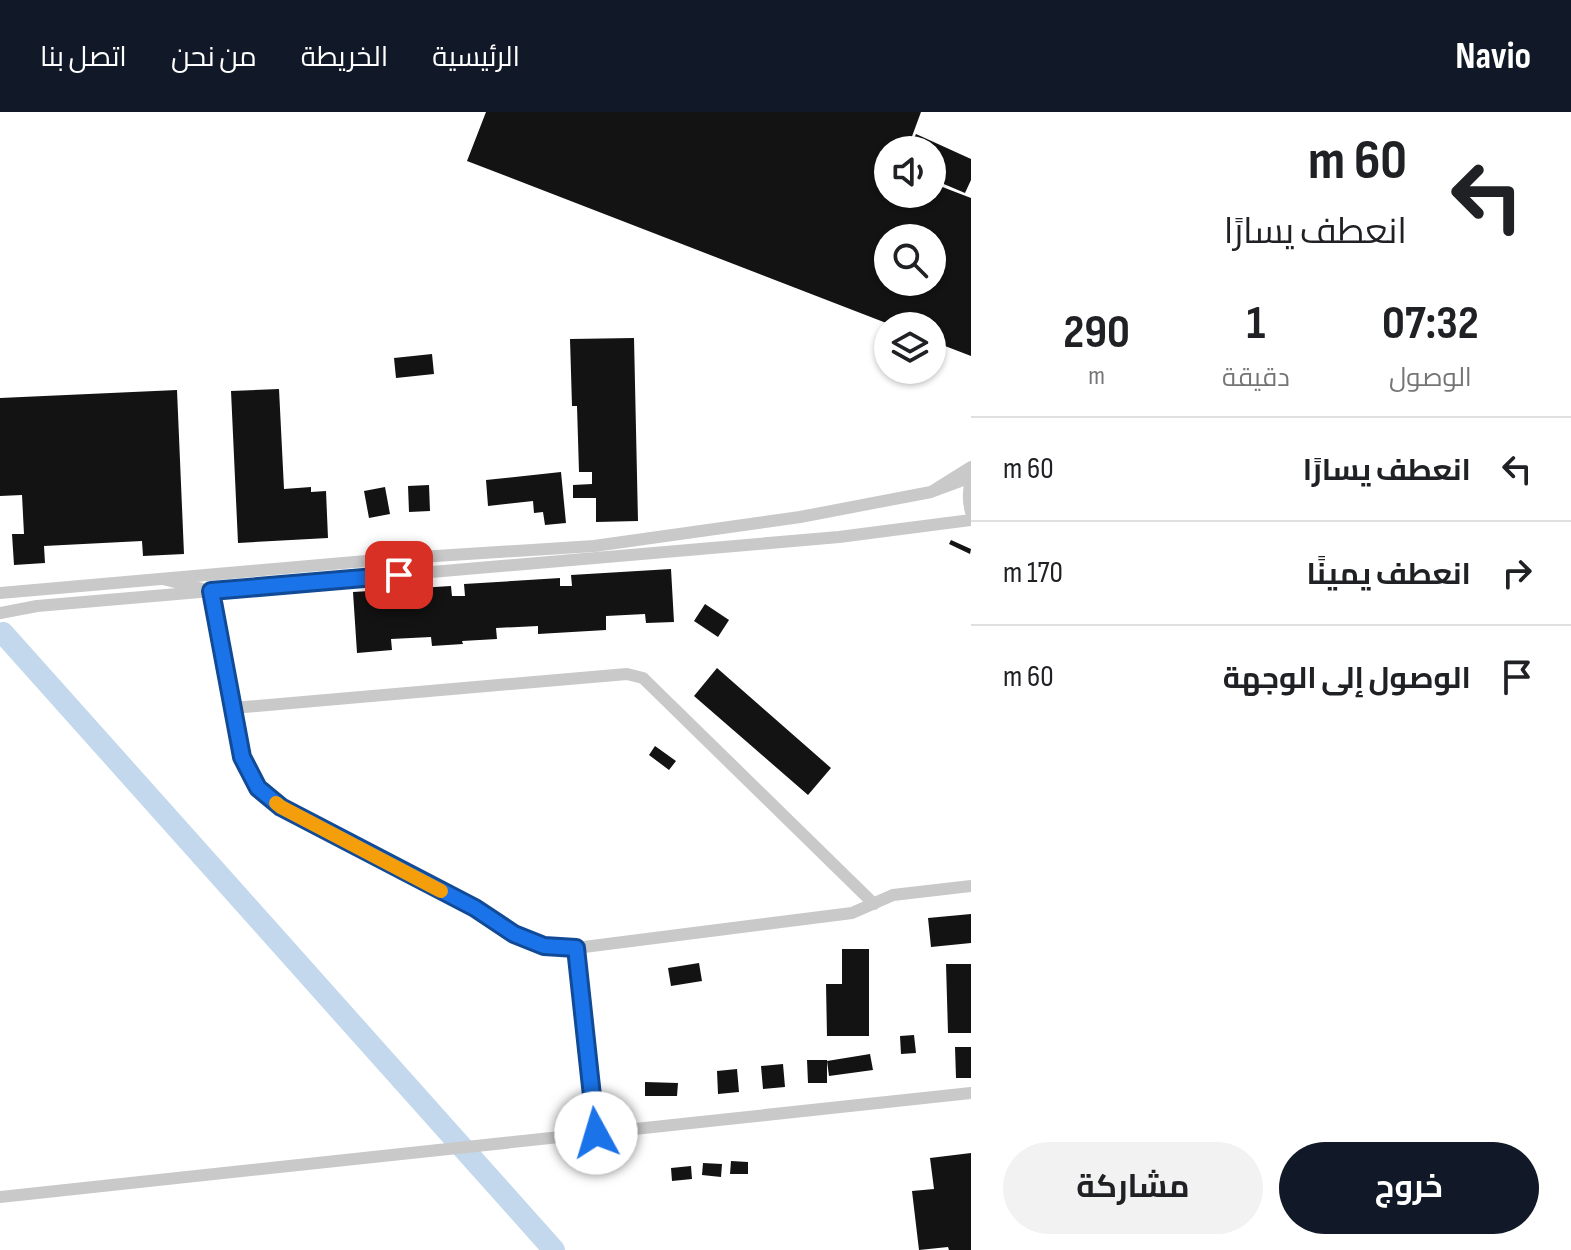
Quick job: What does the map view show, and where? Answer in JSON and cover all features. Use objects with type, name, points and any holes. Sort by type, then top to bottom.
[{"type":"lane","points":[[931,492],[971,467]]},
{"type":"lane","points":[[0,593],[389,559],[594,546],[800,517],[931,492],[971,478]]},
{"type":"lane","points":[[971,478],[968,489],[971,512]]},
{"type":"lane","points":[[0,613],[37,606],[839,537],[971,520]]},
{"type":"lane","points":[[163,579],[211,591]]},
{"type":"lane","points":[[211,591],[242,757],[258,788],[281,807],[475,908],[514,934],[544,946],[576,948],[852,913],[893,895],[971,886]]},
{"type":"lane","points":[[233,708],[627,674],[643,678],[874,904]]},
{"type":"lane","points":[[576,948],[596,1133]]},
{"type":"lane","points":[[0,1197],[971,1093]]},
{"type":"building","points":[[486,112],[921,112],[912,136],[874,136],[874,208],[946,208],[946,188],[971,198],[971,356],[946,346],[946,312],[874,312],[874,318],[467,161]]},
{"type":"building","points":[[946,148],[971,159],[971,180],[965,193],[946,185]]},
{"type":"building","points":[[634,338],[638,521],[596,522],[596,498],[573,498],[573,485],[592,484],[592,472],[579,472],[577,406],[572,406],[570,339]]},
{"type":"building","points":[[432,354],[434,374],[396,378],[394,358]]},
{"type":"building","points":[[279,389],[284,489],[311,487],[311,492],[326,491],[328,538],[238,543],[231,391]]},
{"type":"building","points":[[177,390],[184,554],[143,556],[142,541],[44,546],[45,563],[14,565],[12,534],[24,534],[22,495],[0,496],[0,398]]},
{"type":"building","points":[[561,472],[566,523],[545,525],[543,512],[534,513],[533,501],[488,506],[486,480]]},
{"type":"building","points":[[429,485],[430,511],[409,512],[408,486]]},
{"type":"building","points":[[385,487],[390,514],[369,518],[364,491]]},
{"type":"building","points":[[951,540],[971,549],[970,554],[949,544]]},
{"type":"building","points":[[671,569],[674,622],[646,623],[645,614],[606,616],[606,630],[538,634],[538,626],[496,628],[497,639],[432,646],[431,637],[391,639],[392,650],[357,653],[353,592],[451,586],[452,596],[465,596],[464,584],[560,578],[560,586],[572,586],[571,575]]},
{"type":"building","points":[[705,604],[729,620],[718,637],[694,621]]},
{"type":"building","points":[[717,668],[831,768],[808,795],[694,696]]},
{"type":"building","points":[[655,746],[676,761],[669,770],[649,755]]},
{"type":"building","points":[[971,914],[971,943],[931,947],[928,918]]},
{"type":"building","points":[[842,949],[869,949],[869,1036],[827,1036],[826,984],[842,984]]},
{"type":"building","points":[[699,963],[702,981],[671,986],[668,968]]},
{"type":"building","points":[[946,964],[971,964],[971,1033],[948,1033]]},
{"type":"building","points":[[914,1035],[916,1053],[901,1054],[900,1036]]},
{"type":"building","points":[[955,1047],[971,1047],[971,1078],[956,1078]]},
{"type":"building","points":[[870,1054],[873,1070],[829,1076],[827,1061]]},
{"type":"building","points":[[807,1060],[827,1060],[827,1083],[808,1083]]},
{"type":"building","points":[[783,1064],[785,1087],[763,1089],[761,1066]]},
{"type":"building","points":[[737,1069],[739,1092],[718,1094],[717,1071]]},
{"type":"building","points":[[645,1082],[678,1083],[677,1096],[645,1096]]},
{"type":"building","points":[[971,1153],[971,1250],[949,1250],[948,1247],[919,1250],[912,1191],[934,1189],[930,1158]]},
{"type":"building","points":[[731,1161],[748,1162],[748,1174],[730,1174]]},
{"type":"building","points":[[703,1163],[722,1164],[721,1177],[702,1175]]},
{"type":"building","points":[[691,1166],[692,1179],[672,1181],[671,1168]]},
{"type":"waterway","points":[[3,633],[554,1250]]},
{"type":"slow traffic","points":[[276,803],[441,891]]},
{"type":"route","points":[[399,575],[211,591],[242,757],[258,788],[281,807],[475,908],[514,934],[544,946],[576,948],[596,1133]]}]
